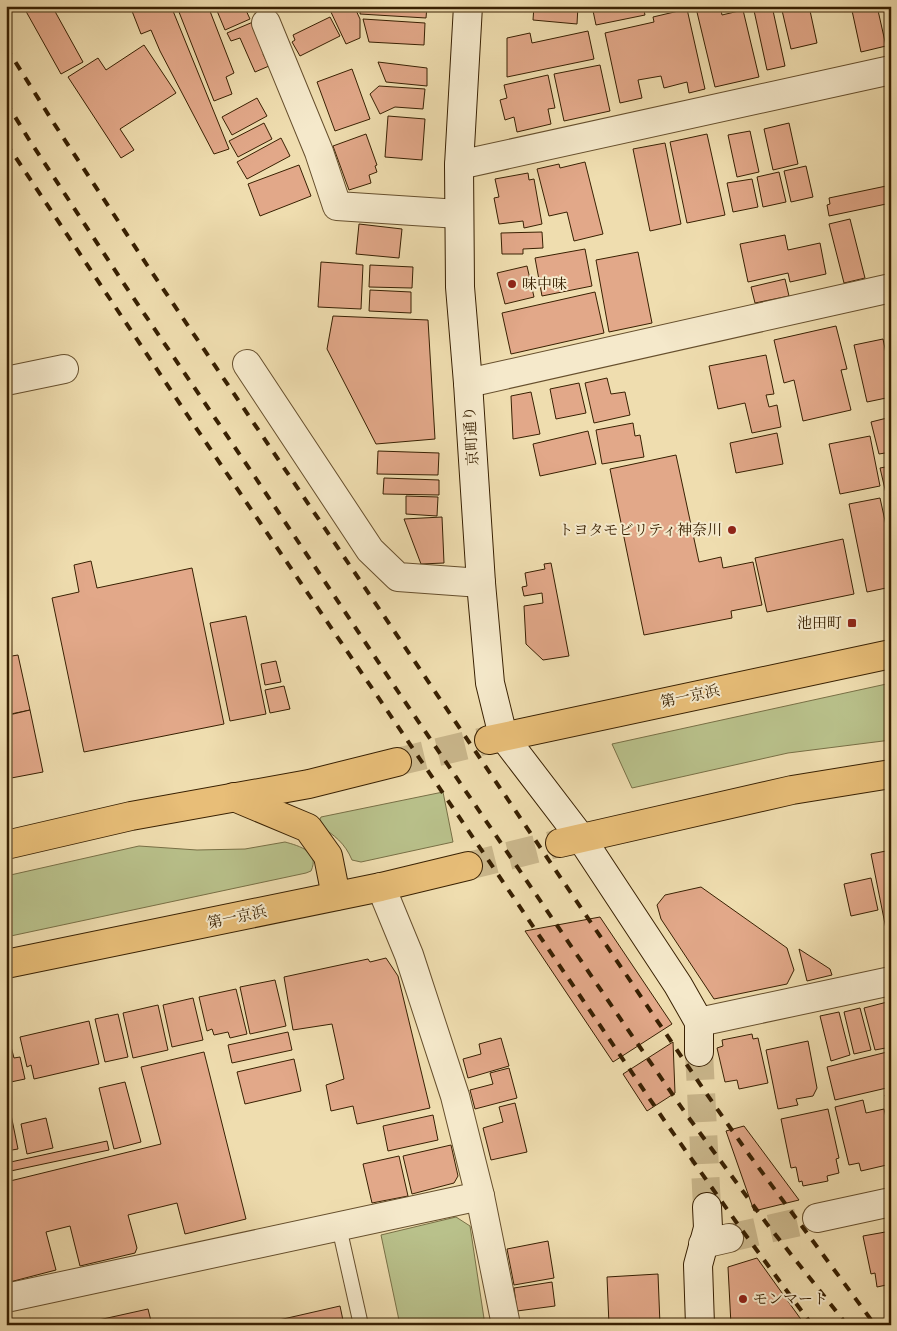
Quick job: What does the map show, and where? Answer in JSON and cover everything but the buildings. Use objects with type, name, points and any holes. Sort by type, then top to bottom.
[{"type":"highway","name":"第一京浜","points":[[496,738],[891,654]]},
{"type":"highway","points":[[6,844],[131,816],[309,784],[397,762]]},
{"type":"highway","points":[[570,840],[792,790],[891,774]]},
{"type":"highway","points":[[234,797],[308,828],[328,856],[336,896]]},
{"type":"highway","name":"第一京浜","points":[[6,964],[381,887],[468,866]]},
{"type":"street","name":"京町通り","points":[[468,6],[459,166],[460,287],[481,583],[496,738],[678,985],[699,1022]]},
{"type":"street","points":[[266,23],[319,152],[337,206],[459,214]]},
{"type":"street","points":[[459,166],[891,70]]},
{"type":"street","points":[[468,383],[891,288]]},
{"type":"street","points":[[247,364],[370,550],[398,577],[481,583]]},
{"type":"street","points":[[7,379],[64,369]]},
{"type":"street","points":[[381,887],[409,955],[455,1096],[480,1196],[506,1325]]},
{"type":"street","points":[[699,1052],[699,1022],[891,981]]},
{"type":"street","points":[[6,1298],[480,1196]]},
{"type":"street","points":[[817,1218],[891,1202]]},
{"type":"street","points":[[700,1325],[698,1265],[716,1241],[708,1228],[707,1207]]},
{"type":"lane","points":[[339,1226],[361,1325]]},
{"type":"green space","points":[[891,683],[891,740],[788,753],[632,788],[612,744]]},
{"type":"green space","points":[[443,792],[453,842],[361,862],[352,860],[339,840],[320,826],[319,821],[321,817]]},
{"type":"green space","points":[[285,842],[302,848],[311,855],[313,864],[311,871],[6,937],[6,876],[139,846],[197,850],[245,849]]},
{"type":"green space","points":[[456,1217],[470,1226],[485,1325],[400,1325],[381,1235]]},
{"type":"tunnel","points":[[397,762],[489,740]]},
{"type":"tunnel","points":[[468,866],[560,843]]},
{"type":"tunnel","points":[[699,1052],[707,1207]]},
{"type":"tunnel","points":[[729,1238],[817,1218]]},
{"type":"railway","points":[[6,47],[147,265],[706,1093],[750,1156],[875,1325]]},
{"type":"railway","points":[[6,102],[122,281],[624,1024],[686,1114],[767,1224],[847,1325]]},
{"type":"railway","points":[[6,143],[188,416],[666,1123],[812,1325]]},
{"type":"place","name":"味中味","points":[[512,284]]},
{"type":"place","name":"トヨタモビリティ神奈川","points":[[732,530]]},
{"type":"place","name":"池田町","points":[[852,623]]},
{"type":"place","name":"モンマート","points":[[743,1299]]}]
